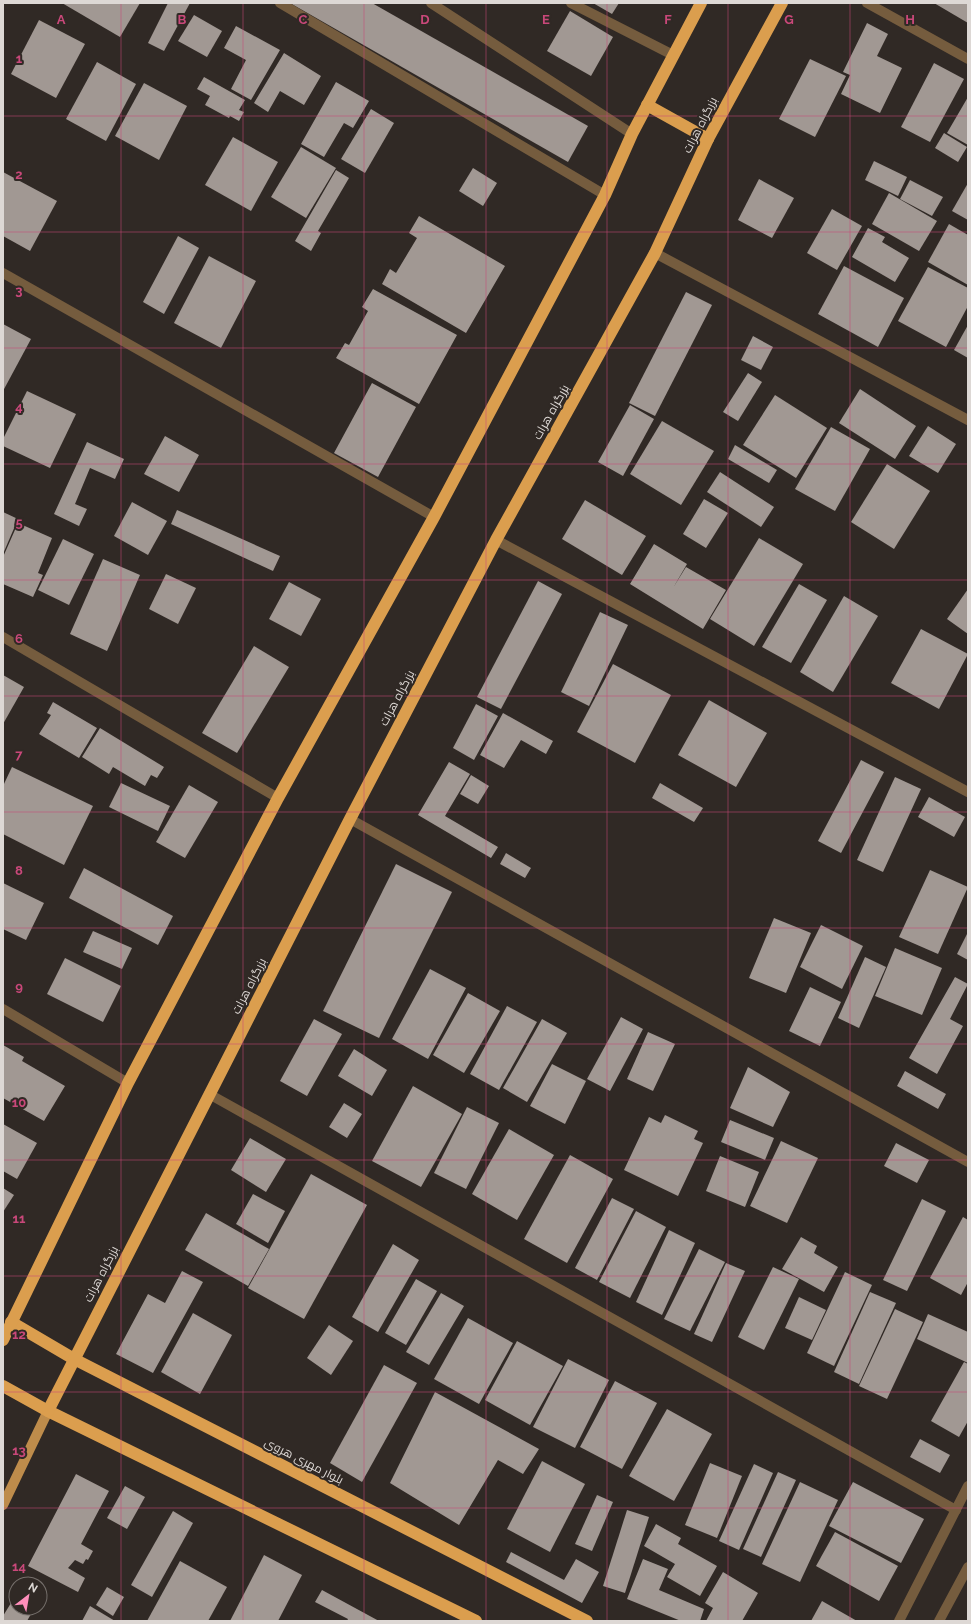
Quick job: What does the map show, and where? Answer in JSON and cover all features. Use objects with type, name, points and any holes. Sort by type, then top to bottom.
[{"type":"highway","points":[[3,1340],[128,1083],[278,798],[434,517],[605,195],[632,134],[701,3]]},
{"type":"highway","name":"بزرگراه هرات","points":[[48,1411],[350,819],[496,540],[655,253],[708,139],[782,3]]},
{"type":"highway","points":[[647,105],[708,139]]},
{"type":"highway","name":"بلوار مهری هروی","points":[[11,1322],[74,1359],[586,1621]]},
{"type":"highway","points":[[3,1386],[48,1411],[476,1621]]},
{"type":"main road","points":[[3,1505],[48,1411]]},
{"type":"street","points":[[280,3],[605,195]]},
{"type":"street","points":[[431,3],[632,134]]},
{"type":"street","points":[[571,3],[673,55]]},
{"type":"street","points":[[867,3],[968,59]]},
{"type":"street","points":[[655,253],[968,420]]},
{"type":"street","points":[[3,273],[434,517]]},
{"type":"street","points":[[496,540],[968,792]]},
{"type":"street","points":[[3,637],[278,798]]},
{"type":"street","points":[[350,819],[968,1162]]},
{"type":"street","points":[[3,1009],[128,1083]]},
{"type":"street","points":[[209,1094],[956,1510]]},
{"type":"street","points":[[899,1621],[968,1486]]},
{"type":"street","points":[[939,1621],[968,1567]]},
{"type":"building","points":[[62,3],[140,3],[120,37]]},
{"type":"building","points":[[168,3],[190,3],[164,51],[148,43]]},
{"type":"building","points":[[290,3],[372,3],[588,126],[568,162]]},
{"type":"building","points":[[593,3],[619,3],[612,14]]},
{"type":"building","points":[[934,3],[968,3],[968,23]]},
{"type":"building","points":[[570,11],[613,37],[591,76],[547,51]]},
{"type":"building","points":[[194,15],[222,31],[207,57],[178,41]]},
{"type":"building","points":[[39,20],[85,44],[56,98],[11,74]]},
{"type":"building","points":[[867,23],[888,34],[877,56],[902,68],[880,113],[841,94],[850,75],[843,72]]},
{"type":"building","points":[[236,26],[280,50],[251,100],[231,89],[246,60],[224,48]]},
{"type":"building","points":[[284,53],[321,76],[304,105],[280,91],[268,112],[254,103]]},
{"type":"building","points":[[810,59],[846,76],[815,137],[779,119]]},
{"type":"building","points":[[97,62],[136,84],[106,141],[66,119]]},
{"type":"building","points":[[934,63],[964,79],[930,142],[901,127]]},
{"type":"building","points":[[204,77],[245,100],[239,110],[244,112],[239,121],[230,116],[229,118],[205,105],[210,96],[197,89]]},
{"type":"building","points":[[336,82],[369,101],[353,128],[344,123],[324,157],[301,144]]},
{"type":"building","points":[[144,83],[187,106],[159,160],[115,136]]},
{"type":"building","points":[[968,97],[968,145],[947,133]]},
{"type":"building","points":[[371,109],[394,123],[365,173],[341,159]]},
{"type":"building","points":[[944,133],[967,147],[958,162],[935,148]]},
{"type":"building","points":[[233,137],[278,162],[251,211],[205,185]]},
{"type":"building","points":[[301,147],[336,168],[306,218],[271,197]]},
{"type":"building","points":[[874,161],[907,177],[898,196],[865,180]]},
{"type":"building","points":[[473,168],[497,183],[483,206],[459,191]]},
{"type":"building","points":[[336,170],[349,178],[318,231],[321,233],[311,251],[295,241]]},
{"type":"building","points":[[3,172],[57,201],[30,251],[3,236]]},
{"type":"building","points":[[759,179],[794,198],[772,238],[738,220]]},
{"type":"building","points":[[910,180],[943,197],[932,216],[900,199]]},
{"type":"building","points":[[968,183],[968,220],[952,211]]},
{"type":"building","points":[[889,193],[937,221],[919,251],[872,224]]},
{"type":"building","points":[[832,209],[862,226],[837,270],[807,253]]},
{"type":"building","points":[[419,216],[505,266],[466,333],[382,284],[390,269],[396,273],[417,238],[409,233]]},
{"type":"building","points":[[949,224],[968,235],[968,285],[928,262]]},
{"type":"building","points":[[868,228],[885,237],[882,242],[909,258],[895,282],[852,257]]},
{"type":"building","points":[[178,236],[199,248],[164,314],[143,302]]},
{"type":"building","points":[[209,256],[256,281],[221,348],[174,323]]},
{"type":"building","points":[[844,266],[904,298],[878,347],[818,314]]},
{"type":"building","points":[[928,267],[968,288],[968,306],[946,347],[898,321]]},
{"type":"building","points":[[373,289],[457,335],[419,404],[336,358],[345,343],[349,345],[368,311],[362,307]]},
{"type":"building","points":[[686,292],[712,305],[655,416],[629,403]]},
{"type":"building","points":[[3,324],[31,339],[3,391]]},
{"type":"building","points":[[968,325],[968,358],[954,350]]},
{"type":"building","points":[[753,336],[773,347],[761,370],[741,360]]},
{"type":"building","points":[[748,373],[762,382],[738,421],[723,412]]},
{"type":"building","points":[[372,383],[416,407],[378,477],[334,453]]},
{"type":"building","points":[[860,389],[916,426],[895,459],[839,423]]},
{"type":"building","points":[[27,391],[76,414],[50,468],[3,446],[3,439]]},
{"type":"building","points":[[775,395],[827,428],[796,478],[743,445]]},
{"type":"building","points":[[630,405],[654,419],[623,476],[598,462]]},
{"type":"building","points":[[662,421],[714,451],[681,505],[630,474]]},
{"type":"building","points":[[928,426],[956,444],[938,473],[909,456]]},
{"type":"building","points":[[831,427],[870,449],[835,511],[795,489]]},
{"type":"building","points":[[165,436],[199,455],[179,492],[144,474]]},
{"type":"building","points":[[87,442],[124,459],[115,479],[90,468],[75,504],[87,509],[79,526],[54,514]]},
{"type":"building","points":[[735,445],[777,470],[769,483],[728,459]]},
{"type":"building","points":[[887,464],[930,491],[894,549],[851,522]]},
{"type":"building","points":[[720,472],[774,507],[761,527],[707,492]]},
{"type":"building","points":[[704,499],[728,513],[706,548],[683,534]]},
{"type":"building","points":[[585,500],[646,536],[622,575],[562,539]]},
{"type":"building","points":[[132,502],[167,521],[148,555],[114,536]]},
{"type":"building","points":[[177,510],[280,556],[273,571],[171,524]]},
{"type":"building","points":[[3,512],[18,519],[3,554]]},
{"type":"building","points":[[18,523],[52,538],[38,573],[43,575],[33,597],[3,584],[3,557]]},
{"type":"building","points":[[759,538],[803,564],[754,646],[710,619]]},
{"type":"building","points":[[63,539],[94,554],[69,605],[38,590]]},
{"type":"building","points":[[654,544],[687,564],[673,588],[686,567],[726,590],[703,629],[630,584]]},
{"type":"building","points":[[103,559],[140,575],[107,651],[70,634]]},
{"type":"building","points":[[166,574],[196,588],[178,624],[149,609]]},
{"type":"building","points":[[538,581],[562,594],[501,709],[477,697]]},
{"type":"building","points":[[289,582],[321,599],[301,636],[269,619]]},
{"type":"building","points":[[799,584],[827,600],[791,663],[762,647]]},
{"type":"building","points":[[968,589],[968,634],[947,619]]},
{"type":"building","points":[[844,596],[878,616],[833,692],[800,672]]},
{"type":"building","points":[[600,612],[628,625],[589,706],[561,692]]},
{"type":"building","points":[[921,629],[968,654],[939,709],[891,683]]},
{"type":"building","points":[[254,646],[289,667],[237,753],[202,733]]},
{"type":"building","points":[[613,664],[671,695],[635,763],[577,732]]},
{"type":"building","points":[[3,675],[24,687],[3,724]]},
{"type":"building","points":[[709,700],[767,733],[736,787],[678,755]]},
{"type":"building","points":[[53,702],[97,728],[79,758],[39,734],[51,715],[47,713]]},
{"type":"building","points":[[476,704],[498,716],[474,760],[453,748]]},
{"type":"building","points":[[503,713],[553,741],[546,754],[521,740],[504,768],[480,755]]},
{"type":"building","points":[[100,728],[164,767],[157,778],[151,775],[145,786],[113,767],[109,774],[82,757]]},
{"type":"building","points":[[861,760],[884,772],[841,853],[818,841]]},
{"type":"building","points":[[449,762],[470,774],[445,816],[498,847],[491,858],[418,815]]},
{"type":"building","points":[[12,767],[93,806],[64,865],[3,834],[3,786]]},
{"type":"building","points":[[471,775],[489,786],[478,804],[460,794]]},
{"type":"building","points":[[895,777],[921,789],[883,872],[857,860]]},
{"type":"building","points":[[121,783],[170,806],[158,831],[109,807]]},
{"type":"building","points":[[660,783],[703,808],[694,822],[652,798]]},
{"type":"building","points":[[189,785],[218,802],[185,858],[156,842]]},
{"type":"building","points":[[929,797],[965,817],[954,837],[918,817]]},
{"type":"building","points":[[506,853],[531,868],[525,878],[500,864]]},
{"type":"building","points":[[396,864],[452,892],[379,1038],[323,1011]]},
{"type":"building","points":[[84,868],[173,916],[158,945],[69,898]]},
{"type":"building","points":[[930,870],[968,887],[938,954],[899,937]]},
{"type":"building","points":[[3,883],[44,903],[26,940],[3,929]]},
{"type":"building","points":[[774,918],[811,933],[786,993],[749,978]]},
{"type":"building","points":[[821,925],[863,946],[842,989],[800,967]]},
{"type":"building","points":[[93,931],[132,948],[122,969],[83,952]]},
{"type":"building","points":[[968,932],[968,960],[957,954]]},
{"type":"building","points":[[895,948],[942,968],[922,1015],[875,996]]},
{"type":"building","points":[[865,957],[886,967],[859,1028],[838,1018]]},
{"type":"building","points":[[65,958],[121,986],[103,1022],[47,994]]},
{"type":"building","points":[[430,969],[466,988],[428,1059],[392,1039]]},
{"type":"building","points":[[955,977],[968,984],[950,1019],[963,1026],[937,1074],[909,1058]]},
{"type":"building","points":[[810,987],[841,1002],[820,1046],[789,1031]]},
{"type":"building","points":[[468,993],[500,1011],[464,1073],[433,1055]]},
{"type":"building","points":[[507,1006],[537,1022],[499,1090],[470,1074]]},
{"type":"building","points":[[621,1017],[643,1029],[610,1091],[587,1079]]},
{"type":"building","points":[[314,1019],[342,1034],[307,1096],[280,1081]]},
{"type":"building","points":[[542,1019],[567,1033],[527,1102],[503,1088]]},
{"type":"building","points":[[648,1032],[675,1044],[653,1091],[627,1079]]},
{"type":"building","points":[[3,1045],[24,1057],[22,1061],[65,1086],[44,1121],[3,1098]]},
{"type":"building","points":[[354,1049],[387,1070],[372,1096],[338,1076]]},
{"type":"building","points":[[552,1064],[586,1081],[565,1124],[530,1106]]},
{"type":"building","points":[[748,1067],[790,1092],[773,1127],[730,1108]]},
{"type":"building","points":[[905,1071],[946,1094],[938,1109],[897,1086]]},
{"type":"building","points":[[413,1086],[462,1114],[421,1187],[372,1161]]},
{"type":"building","points":[[344,1103],[362,1114],[347,1138],[329,1127]]},
{"type":"building","points":[[467,1107],[499,1123],[466,1189],[434,1173]]},
{"type":"building","points":[[665,1115],[698,1131],[694,1139],[703,1143],[678,1196],[624,1170],[649,1117],[661,1123]]},
{"type":"building","points":[[730,1120],[774,1138],[765,1160],[721,1142]]},
{"type":"building","points":[[3,1124],[37,1143],[17,1179],[3,1171]]},
{"type":"building","points":[[509,1129],[554,1155],[517,1220],[472,1194]]},
{"type":"building","points":[[250,1138],[286,1159],[266,1192],[231,1170]]},
{"type":"building","points":[[781,1141],[818,1158],[787,1223],[750,1206]]},
{"type":"building","points":[[896,1143],[929,1160],[917,1183],[884,1166]]},
{"type":"building","points":[[570,1155],[613,1179],[567,1263],[524,1239]]},
{"type":"building","points":[[720,1156],[759,1172],[745,1207],[706,1191]]},
{"type":"building","points":[[311,1174],[367,1205],[304,1319],[248,1288]]},
{"type":"building","points":[[3,1188],[14,1195],[3,1212]]},
{"type":"building","points":[[253,1194],[285,1211],[268,1243],[236,1224]]},
{"type":"building","points":[[612,1198],[634,1209],[597,1280],[575,1268]]},
{"type":"building","points":[[922,1199],[946,1211],[907,1291],[883,1280]]},
{"type":"building","points":[[636,1211],[666,1227],[630,1298],[599,1282]]},
{"type":"building","points":[[206,1213],[269,1249],[248,1286],[185,1250]]},
{"type":"building","points":[[963,1217],[968,1220],[968,1282],[961,1295],[930,1278]]},
{"type":"building","points":[[669,1230],[695,1243],[662,1315],[636,1302]]},
{"type":"building","points":[[801,1237],[817,1246],[814,1253],[838,1267],[824,1292],[782,1269]]},
{"type":"building","points":[[393,1244],[419,1260],[378,1332],[352,1317]]},
{"type":"building","points":[[699,1249],[725,1262],[690,1331],[664,1319]]},
{"type":"building","points":[[726,1263],[745,1271],[712,1342],[694,1334]]},
{"type":"building","points":[[773,1267],[799,1279],[764,1350],[738,1337]]},
{"type":"building","points":[[182,1271],[203,1282],[153,1373],[116,1354],[148,1294],[165,1303]]},
{"type":"building","points":[[845,1272],[872,1285],[834,1366],[807,1353]]},
{"type":"building","points":[[416,1279],[437,1291],[406,1345],[385,1333]]},
{"type":"building","points":[[870,1292],[896,1303],[859,1384],[834,1372]]},
{"type":"building","points":[[441,1293],[464,1306],[429,1365],[406,1352]]},
{"type":"building","points":[[799,1297],[826,1310],[812,1340],[785,1328]]},
{"type":"building","points":[[895,1309],[923,1322],[887,1399],[859,1386]]},
{"type":"building","points":[[193,1313],[232,1335],[200,1394],[161,1372]]},
{"type":"building","points":[[928,1314],[968,1332],[968,1363],[917,1339]]},
{"type":"building","points":[[468,1318],[513,1343],[479,1404],[434,1379]]},
{"type":"building","points":[[329,1325],[353,1341],[331,1375],[307,1358]]},
{"type":"building","points":[[517,1341],[563,1366],[530,1425],[485,1400]]},
{"type":"building","points":[[568,1359],[609,1380],[575,1448],[533,1427]]},
{"type":"building","points":[[964,1362],[968,1364],[968,1421],[959,1437],[931,1421]]},
{"type":"building","points":[[384,1365],[417,1383],[362,1482],[330,1463]]},
{"type":"building","points":[[615,1381],[657,1403],[622,1469],[580,1447]]},
{"type":"building","points":[[435,1392],[539,1449],[523,1474],[498,1460],[459,1525],[390,1483]]},
{"type":"building","points":[[667,1409],[712,1434],[674,1501],[629,1476]]},
{"type":"building","points":[[920,1439],[950,1455],[940,1473],[910,1457]]},
{"type":"building","points":[[542,1461],[585,1484],[550,1552],[507,1529]]},
{"type":"building","points":[[710,1463],[742,1476],[717,1538],[685,1525]]},
{"type":"building","points":[[754,1464],[773,1473],[739,1550],[719,1541]]},
{"type":"building","points":[[778,1472],[796,1480],[761,1557],[743,1549]]},
{"type":"building","points":[[76,1474],[109,1491],[81,1544],[93,1551],[88,1560],[86,1559],[83,1564],[75,1560],[68,1568],[85,1578],[78,1592],[28,1566]]},
{"type":"building","points":[[800,1482],[838,1500],[800,1582],[762,1564]]},
{"type":"building","points":[[853,1482],[924,1519],[901,1563],[829,1526]]},
{"type":"building","points":[[125,1486],[145,1497],[127,1529],[107,1518]]},
{"type":"building","points":[[597,1495],[613,1502],[592,1551],[575,1544]]},
{"type":"building","points":[[627,1510],[649,1517],[625,1593],[603,1586]]},
{"type":"building","points":[[173,1511],[193,1523],[152,1597],[131,1585]]},
{"type":"building","points":[[656,1524],[681,1538],[678,1544],[717,1566],[700,1596],[667,1577],[675,1564],[644,1546]]},
{"type":"building","points":[[835,1532],[898,1566],[879,1601],[816,1566]]},
{"type":"building","points":[[511,1552],[564,1580],[576,1559],[599,1572],[582,1603],[506,1562]]},
{"type":"building","points":[[264,1555],[302,1575],[278,1621],[230,1621]]},
{"type":"building","points":[[643,1559],[668,1569],[659,1590],[704,1609],[700,1621],[681,1621],[627,1599]]},
{"type":"building","points":[[180,1561],[227,1587],[208,1621],[147,1621]]},
{"type":"building","points":[[723,1572],[758,1593],[742,1621],[706,1621],[713,1608],[705,1603]]},
{"type":"building","points":[[107,1587],[124,1597],[113,1616],[96,1605]]},
{"type":"building","points":[[322,1590],[379,1621],[347,1621],[348,1619],[315,1602]]},
{"type":"building","points":[[822,1601],[857,1621],[811,1621]]},
{"type":"building","points":[[90,1606],[115,1621],[82,1621]]},
{"type":"building","points":[[8,1608],[8,1616],[30,1616],[27,1621],[3,1621],[3,1616]]}]
